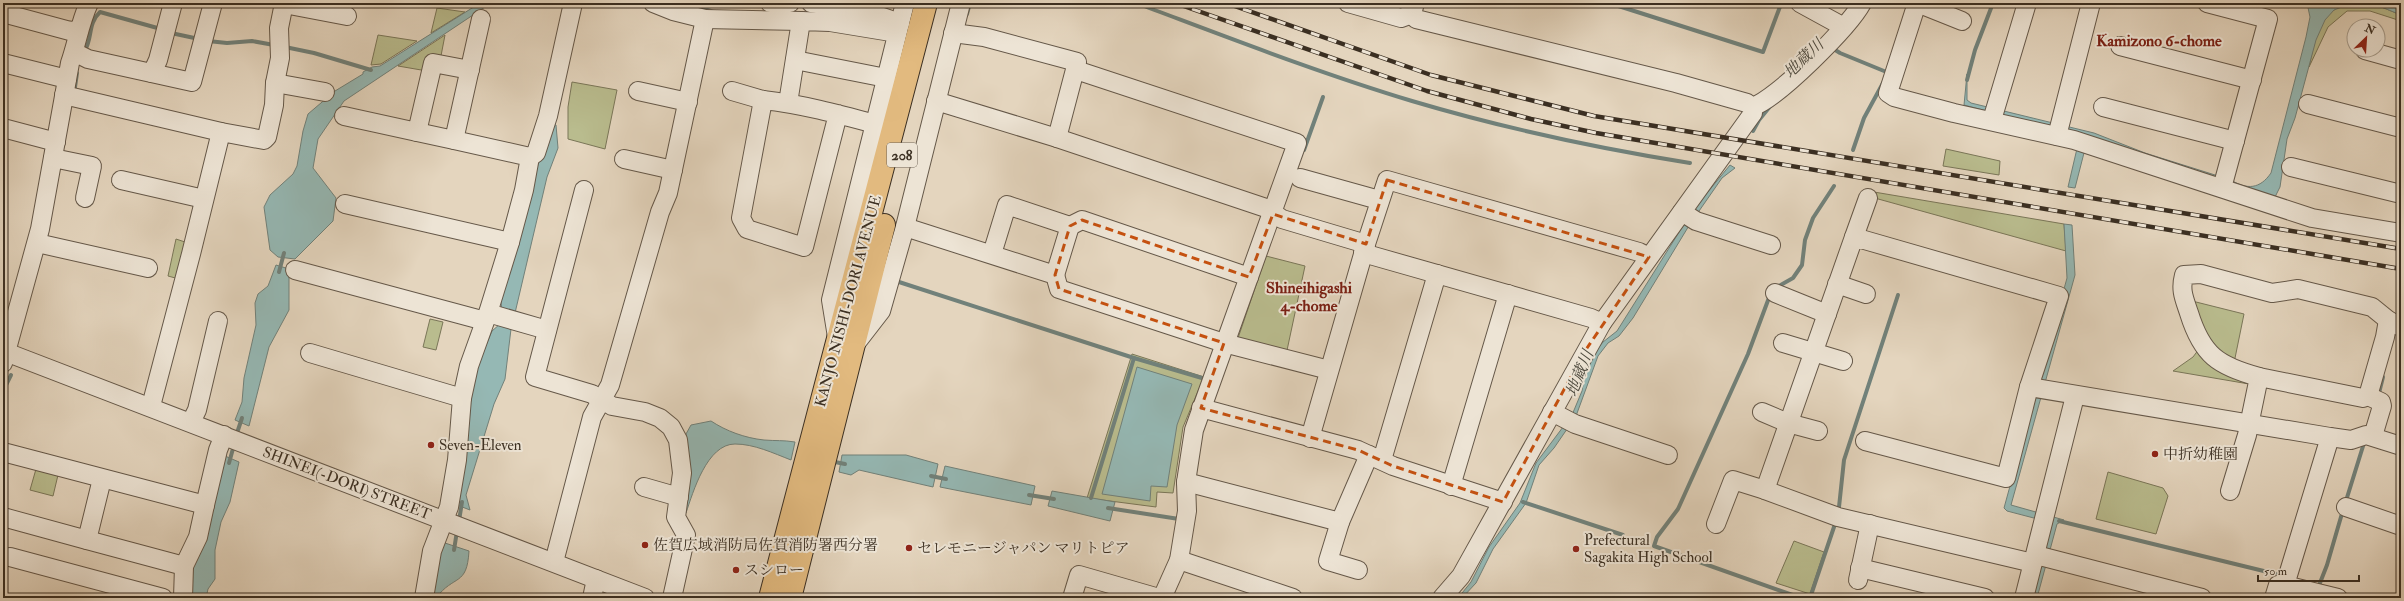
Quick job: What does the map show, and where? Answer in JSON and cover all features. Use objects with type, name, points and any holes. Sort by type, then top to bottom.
[{"type":"highway","name":"KANJO NISHI-DORI AVENUE","points":[[790,598],[813,472],[855,305],[926,3]]},
{"type":"highway","name":"KANJO NISHI-DORI AVENUE","points":[[855,305],[941,3]]},
{"type":"highway","name":"KANJO NISHI-DORI AVENUE","points":[[770,598],[813,472]]},
{"type":"street","points":[[4,355],[11,339],[32,253],[41,244],[70,92],[80,55],[79,30],[81,21],[89,3]]},
{"type":"street","points":[[152,73],[158,60],[173,3]]},
{"type":"street","points":[[80,55],[192,82],[213,3]]},
{"type":"street","points":[[3,63],[70,92],[221,132],[264,140],[274,105],[280,45],[279,28],[284,3],[347,16]]},
{"type":"street","points":[[424,598],[432,551],[446,522],[449,507],[457,460],[462,398],[469,366],[490,316],[524,190],[530,157],[536,153],[548,116],[573,3]]},
{"type":"street","points":[[653,3],[673,11],[706,19],[830,22],[898,28]]},
{"type":"street","points":[[770,3],[790,3]]},
{"type":"street","points":[[811,3],[868,12],[898,28]]},
{"type":"street","points":[[905,3],[831,300],[845,344],[881,310],[905,227],[961,3]]},
{"type":"street","points":[[1348,3],[1401,18],[1413,9],[1416,19],[1683,85],[1747,103],[1752,107],[1753,113],[1689,217],[1649,258],[1602,323],[1565,418],[1503,502],[1461,576],[1442,598]]},
{"type":"street","points":[[1800,3],[1842,26]]},
{"type":"street","points":[[1752,107],[1763,104],[1803,69],[1862,3]]},
{"type":"street","points":[[1962,20],[1917,3],[1888,93],[1954,113],[1994,112],[2059,128],[2083,143],[2224,180],[2312,218],[2401,233]]},
{"type":"street","points":[[1994,112],[2027,3]]},
{"type":"street","points":[[2059,128],[2091,3]]},
{"type":"street","points":[[2207,3],[2268,19],[2224,180]]},
{"type":"street","points":[[3,13],[70,31],[79,30]]},
{"type":"street","points":[[454,140],[481,19]]},
{"type":"street","points":[[644,598],[554,562],[592,417],[610,385],[660,212],[668,193],[706,19]]},
{"type":"street","points":[[788,103],[801,21]]},
{"type":"street","points":[[953,33],[984,37],[1077,62],[1057,138]]},
{"type":"street","points":[[2120,46],[2252,80]]},
{"type":"street","points":[[2386,56],[2401,60]]},
{"type":"street","points":[[795,60],[886,78]]},
{"type":"street","points":[[417,132],[433,63],[470,70]]},
{"type":"street","points":[[1072,598],[1079,575],[1157,597],[1179,560],[1187,511],[1190,445],[1208,410],[1230,345],[1249,277],[1278,217],[1297,143],[1076,70]]},
{"type":"street","points":[[275,83],[325,92]]},
{"type":"street","points":[[638,91],[688,102]]},
{"type":"street","points":[[732,91],[763,100],[788,103],[875,124]]},
{"type":"street","points":[[763,100],[741,218],[748,229],[804,247],[838,114]]},
{"type":"street","points":[[936,101],[1057,138],[1266,208],[1278,217],[1437,274],[1591,318],[1602,323]]},
{"type":"street","points":[[2308,104],[2401,128]]},
{"type":"street","points":[[2102,107],[2235,141]]},
{"type":"street","points":[[344,116],[530,157]]},
{"type":"street","points":[[3,128],[57,155],[92,166],[85,198]]},
{"type":"street","points":[[151,406],[221,132]]},
{"type":"street","points":[[624,159],[673,170]]},
{"type":"street","points":[[2291,166],[2401,194]]},
{"type":"street","points":[[1300,178],[1379,200]]},
{"type":"street","points":[[121,180],[204,199]]},
{"type":"street","points":[[1310,438],[1379,200],[1387,180],[1639,252],[1649,258]]},
{"type":"street","points":[[584,190],[535,377],[592,394],[612,406],[645,412],[660,418],[671,427],[678,440],[682,473],[676,517],[686,536],[672,598]]},
{"type":"street","points":[[1765,490],[1868,198]]},
{"type":"street","points":[[345,204],[510,242]]},
{"type":"street","points":[[992,254],[1007,205],[1070,226],[1082,220],[1249,277]]},
{"type":"street","points":[[1689,217],[1771,245]]},
{"type":"street","points":[[1070,226],[1055,275],[1059,289],[1230,345],[1329,370]]},
{"type":"street","points":[[905,227],[1055,275]]},
{"type":"street","points":[[1854,237],[2058,296],[2036,388],[2006,478],[1865,441]]},
{"type":"street","points":[[41,244],[148,268]]},
{"type":"street","points":[[295,270],[516,321],[547,330]]},
{"type":"street","points":[[1358,570],[1328,560],[1340,522],[1375,458],[1437,274]]},
{"type":"street","points":[[2368,396],[2385,337],[2395,324],[2372,307],[2298,289],[2272,293],[2202,274],[2184,275],[2181,287],[2192,324],[2198,339],[2210,355],[2235,370],[2259,377],[2363,398],[2368,396],[2381,402],[2382,406],[2373,436]]},
{"type":"street","points":[[1837,284],[1866,294]]},
{"type":"street","points":[[1775,293],[1827,314]]},
{"type":"street","points":[[1451,486],[1508,294]]},
{"type":"street","points":[[191,422],[197,410],[218,321]]},
{"type":"street","points":[[1783,343],[1843,361]]},
{"type":"street","points":[[310,353],[462,398]]},
{"type":"street","name":"SHINEI(-DORI) STREET","points":[[4,355],[151,406],[446,522],[554,562]]},
{"type":"street","points":[[2230,491],[2247,435],[2248,424],[2259,377]]},
{"type":"street","points":[[2036,388],[2075,396],[2351,440],[2366,435],[2373,436],[2401,446]]},
{"type":"street","points":[[2024,598],[2040,558],[2045,517],[2075,396]]},
{"type":"street","points":[[1208,410],[1310,438],[1375,458],[1451,486],[1503,502]]},
{"type":"street","points":[[1762,412],[1788,423],[1818,431]]},
{"type":"street","points":[[1565,418],[1668,455]]},
{"type":"street","points":[[2330,437],[2280,591],[2338,598]]},
{"type":"street","points":[[183,598],[184,566],[198,537],[218,450],[233,439]]},
{"type":"street","points":[[3,452],[205,505]]},
{"type":"street","points":[[87,540],[102,478]]},
{"type":"street","points":[[1716,524],[1733,480],[1765,490],[1838,517],[2040,558],[2202,598]]},
{"type":"street","points":[[1189,486],[1340,522]]},
{"type":"street","points":[[644,487],[679,497]]},
{"type":"street","points":[[2346,507],[2401,526]]},
{"type":"street","points":[[3,517],[184,566]]},
{"type":"street","points":[[1870,524],[1859,574],[1985,598]]},
{"type":"street","points":[[10,557],[163,598]]},
{"type":"street","points":[[1179,560],[1293,598]]},
{"type":"street","points":[[592,598],[596,579]]},
{"type":"highlighted area","points":[[1387,180],[1649,257],[1585,351],[1503,502],[1393,466],[1358,450],[1201,408],[1224,343],[1059,289],[1055,275],[1070,226],[1082,220],[1249,277],[1273,214],[1366,244]]},
{"type":"green space","points":[[2352,3],[2379,6],[2401,15],[2401,21],[2370,11],[2347,11],[2328,27],[2309,67],[2314,44],[2323,21],[2336,9]]},
{"type":"green space","points":[[437,8],[465,12],[431,33]]},
{"type":"green space","points":[[378,35],[417,41],[381,64],[371,65]]},
{"type":"green space","points":[[445,35],[440,61],[427,71],[398,66]]},
{"type":"green space","points":[[572,82],[617,90],[605,149],[568,139],[568,107]]},
{"type":"green space","points":[[1946,149],[2000,161],[1999,175],[1943,166]]},
{"type":"green space","points":[[1874,192],[2064,224],[2066,251],[1871,197]]},
{"type":"green space","points":[[176,239],[188,243],[179,279],[168,276]]},
{"type":"green space","points":[[1266,256],[1305,266],[1286,355],[1237,341]]},
{"type":"green space","points":[[2192,301],[2244,314],[2234,363],[2217,350],[2206,337]]},
{"type":"green space","points":[[430,319],[443,322],[436,350],[423,347]]},
{"type":"green space","points":[[2199,349],[2247,379],[2249,384],[2173,371],[2193,357]]},
{"type":"green space","points":[[1132,354],[1204,377],[1183,427],[1173,493],[1157,492],[1156,507],[1087,498]]},
{"type":"green space","points":[[36,469],[58,475],[53,496],[30,490]]},
{"type":"green space","points":[[2108,472],[2163,488],[2168,496],[2156,534],[2096,519]]},
{"type":"green space","points":[[1794,541],[1824,552],[1810,594],[1776,583]]},
{"type":"water","points":[[480,3],[491,3],[344,101],[318,139],[313,168],[336,198],[333,221],[295,259],[278,257],[270,250],[264,207],[270,195],[293,174],[297,166],[303,131],[308,114],[335,91],[363,74],[363,72],[372,67],[380,66]]},
{"type":"water","points":[[2307,3],[2352,3],[2334,10],[2325,20],[2316,40],[2295,118],[2287,139],[2280,187],[2274,199],[2085,149],[2075,188],[2068,187],[2079,140],[2066,132],[1964,105],[1967,74],[1967,100],[1971,103],[2094,133],[2145,153],[2231,180],[2242,185],[2258,185],[2271,173],[2306,37],[2310,17]]},
{"type":"water","points":[[2352,3],[2401,3],[2401,15],[2379,6]]},
{"type":"water","points":[[549,123],[556,125],[558,148],[547,177],[515,313],[502,310],[501,302]]},
{"type":"water","points":[[1730,165],[1735,168],[1722,178],[1690,224],[1633,318],[1619,336],[1608,343],[1598,356],[1576,416],[1554,448],[1539,465],[1526,503],[1493,549],[1476,583],[1462,598],[1458,598],[1471,582],[1489,547],[1520,503],[1536,463],[1572,415],[1582,391],[1585,372],[1593,354],[1603,342],[1617,331],[1693,210]]},
{"type":"water","points":[[2064,224],[2072,225],[2075,275],[2011,505],[2064,520],[2057,524],[2037,598],[2032,598],[2049,522],[2007,511],[2004,508],[2067,278]]},
{"type":"water","points":[[276,265],[289,269],[289,310],[269,347],[249,426],[235,420],[242,402],[244,378],[256,325],[255,303],[258,294],[268,286]]},
{"type":"water","points":[[500,324],[511,329],[505,379],[494,404],[466,495],[470,510],[457,505],[474,374],[492,331]]},
{"type":"water","points":[[1137,367],[1192,384],[1177,425],[1167,487],[1151,486],[1150,501],[1102,494]]},
{"type":"water","points":[[711,421],[729,431],[750,438],[795,442],[791,460],[763,449],[742,444],[725,446],[709,460],[697,482],[686,513],[682,510],[691,474],[686,434],[691,425]]},
{"type":"water","points":[[842,455],[906,455],[938,464],[933,487],[859,470],[851,475],[839,472]]},
{"type":"water","points":[[225,456],[239,462],[230,502],[221,522],[215,550],[215,579],[208,589],[206,598],[191,598],[192,568]]},
{"type":"water","points":[[945,466],[1035,486],[1031,505],[940,487]]},
{"type":"water","points":[[1052,491],[1115,502],[1110,521],[1048,506]]},
{"type":"water","points":[[442,542],[469,551],[468,562],[466,570],[458,579],[448,586],[436,598],[431,598]]},
{"type":"waterway","points":[[681,3],[711,11]]},
{"type":"waterway","points":[[967,14],[970,3]]},
{"type":"waterway","points":[[1136,3],[1308,67],[1446,111],[1515,129],[1620,151],[1690,163]]},
{"type":"waterway","points":[[1609,3],[1763,52],[1781,4]]},
{"type":"waterway","points":[[1967,80],[1975,50],[1993,3]]},
{"type":"waterway","points":[[84,52],[87,47],[93,21],[100,12],[161,29]]},
{"type":"waterway","points":[[171,33],[199,39]]},
{"type":"waterway","points":[[208,41],[227,43],[252,41],[274,45]]},
{"type":"waterway","points":[[285,47],[314,53],[371,70]]},
{"type":"waterway","points":[[1832,48],[1840,53],[1884,71]]},
{"type":"waterway","points":[[74,94],[77,73]]},
{"type":"waterway","points":[[1853,150],[1864,118],[1883,83]]},
{"type":"waterway","points":[[1304,150],[1323,97]]},
{"type":"waterway","name":"地蔵川","points":[[1753,131],[1759,120],[1772,104]]},
{"type":"waterway","points":[[1777,287],[1793,278],[1802,265],[1805,240],[1813,218],[1834,186]]},
{"type":"waterway","points":[[279,272],[284,253]]},
{"type":"waterway","points":[[899,282],[1134,358]]},
{"type":"waterway","points":[[1770,295],[1748,354],[1678,509],[1657,537],[1654,546],[1801,598]]},
{"type":"waterway","points":[[1839,507],[1844,460],[1898,295]]},
{"type":"waterway","points":[[2397,320],[2401,304]]},
{"type":"waterway","points":[[1091,498],[1134,358],[1202,378]]},
{"type":"waterway","points":[[3,403],[6,385],[11,375]]},
{"type":"waterway","points":[[2379,393],[2383,377]]},
{"type":"waterway","points":[[236,436],[242,418]]},
{"type":"waterway","points":[[2345,504],[2364,443]]},
{"type":"waterway","points":[[229,463],[234,445]]},
{"type":"waterway","points":[[830,461],[845,464]]},
{"type":"waterway","points":[[931,476],[946,479]]},
{"type":"waterway","points":[[1029,495],[1054,499]]},
{"type":"waterway","points":[[459,521],[462,502]]},
{"type":"waterway","points":[[1523,502],[1623,535]]},
{"type":"waterway","points":[[1108,508],[1179,519]]},
{"type":"waterway","points":[[2316,587],[2318,588],[2327,565],[2343,510]]},
{"type":"waterway","points":[[2059,521],[2276,574],[2280,577]]},
{"type":"waterway","points":[[1810,598],[1835,524]]},
{"type":"waterway","points":[[454,550],[457,531]]},
{"type":"railway","points":[[1175,3],[1427,91],[1531,119],[1596,133],[2401,269]]},
{"type":"railway","points":[[1226,3],[1431,75],[1594,116],[2401,249]]},
{"type":"place","name":"Seven-Eleven","points":[[431,445]]},
{"type":"place","name":"中折幼稚園","points":[[2155,454]]},
{"type":"place","name":"佐賀広域消防局佐賀消防署西分署","points":[[645,545]]},
{"type":"place","name":"セレモニージャパン マリトピア","points":[[909,548]]},
{"type":"place","name":"Prefectural Sagakita High School","points":[[1576,549]]},
{"type":"place","name":"スシロー","points":[[736,570]]},
{"type":"district","name":"Kamizono 6-chome","points":[[2159,40]]},
{"type":"district","name":"Shineihigashi 4-chome","points":[[1309,296]]}]
